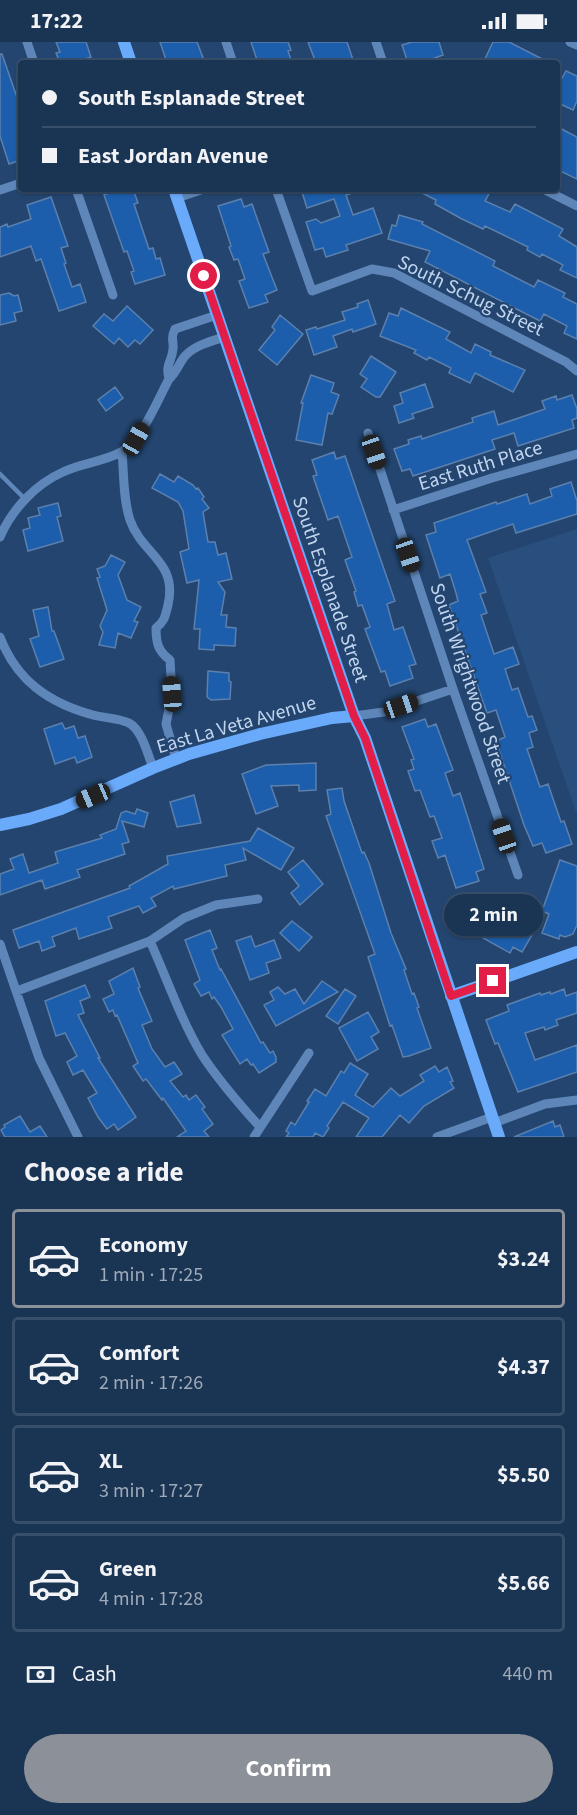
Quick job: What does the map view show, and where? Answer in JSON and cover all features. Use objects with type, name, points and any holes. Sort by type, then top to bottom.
[{"type":"main road","points":[[124,42],[131,60]]},
{"type":"main road","name":"South Esplanade Street","points":[[176,194],[354,716],[365,738],[499,1137]]},
{"type":"main road","name":"East La Veta Avenue","points":[[0,825],[61,809],[176,759],[260,734],[332,718],[354,716]]},
{"type":"main road","points":[[451,996],[577,952]]},
{"type":"street","points":[[27,42],[33,60]]},
{"type":"street","points":[[226,42],[232,60]]},
{"type":"street","points":[[376,42],[382,60]]},
{"type":"street","points":[[570,42],[577,45]]},
{"type":"street","points":[[0,190],[18,184]]},
{"type":"street","points":[[77,192],[113,295]]},
{"type":"street","name":"South Schug Street","points":[[277,192],[312,291],[372,269],[394,273],[566,362],[577,371]]},
{"type":"street","points":[[549,192],[577,206]]},
{"type":"street","points":[[169,379],[167,369],[173,347],[171,338],[175,329],[217,315]]},
{"type":"street","points":[[0,537],[25,499],[44,482],[64,471],[122,452],[136,439],[169,379],[176,373],[186,355],[204,344],[225,337]]},
{"type":"street","name":"South Wrightwood Street","points":[[368,433],[518,875]]},
{"type":"street","points":[[122,452],[131,522],[145,545],[164,567],[169,582],[170,594],[164,622],[156,628],[156,642],[160,652],[170,660],[172,694],[166,724],[176,759]]},
{"type":"street","name":"East Ruth Place","points":[[393,510],[577,454]]},
{"type":"street","points":[[0,638],[5,651],[36,690],[56,702],[92,715],[130,723],[139,733],[153,768]]},
{"type":"street","name":"East La Veta Avenue","points":[[354,716],[384,712],[453,689]]},
{"type":"street","points":[[17,991],[150,941],[184,918],[216,905],[258,899]]},
{"type":"street","points":[[150,941],[188,1028],[203,1056],[260,1127]]},
{"type":"street","points":[[0,944],[39,1058],[78,1137]]},
{"type":"street","points":[[254,1137],[309,1053]]},
{"type":"street","points":[[437,1137],[546,1104],[577,1100]]},
{"type":"lane","points":[[173,347],[186,355]]},
{"type":"lane","points":[[0,474],[25,499]]},
{"type":"shaded area","points":[[577,529],[577,815],[488,558]]},
{"type":"building","points":[[56,42],[86,42],[91,57],[82,60],[59,60],[56,53],[60,52]]},
{"type":"building","points":[[160,42],[197,42],[204,60],[166,60]]},
{"type":"building","points":[[251,42],[288,42],[291,60],[257,60]]},
{"type":"building","points":[[308,42],[347,42],[353,60],[315,60]]},
{"type":"building","points":[[412,42],[439,42],[443,55],[429,60],[407,60],[402,45]]},
{"type":"building","points":[[493,42],[509,42],[544,60],[484,60]]},
{"type":"building","points":[[0,54],[2,54],[18,100],[18,161],[9,164],[0,136]]},
{"type":"building","points":[[566,71],[577,76],[577,101],[573,110],[560,104],[560,82]]},
{"type":"building","points":[[560,128],[577,137],[577,179],[560,171]]},
{"type":"building","points":[[112,192],[134,192],[138,203],[134,204],[149,249],[153,248],[156,259],[160,258],[165,275],[135,284],[131,272],[134,271],[127,251],[124,252],[104,195]]},
{"type":"building","points":[[302,192],[356,192],[346,195],[353,215],[373,208],[382,233],[346,245],[348,250],[326,257],[323,248],[315,250],[306,222],[316,219],[321,223],[340,216],[334,199],[307,208]]},
{"type":"building","points":[[420,192],[490,192],[485,201],[510,212],[515,204],[563,229],[559,236],[577,247],[577,278],[560,270],[563,265],[542,254],[540,257],[527,250],[528,247],[485,226],[483,229],[462,219],[435,204],[436,200]]},
{"type":"building","points":[[51,197],[68,246],[61,248],[66,263],[64,264],[72,287],[80,284],[86,302],[59,311],[41,259],[36,261],[31,246],[0,257],[0,227],[7,224],[8,227],[31,219],[27,205]]},
{"type":"building","points":[[241,199],[244,207],[252,204],[269,252],[263,254],[277,290],[265,295],[268,302],[249,308],[239,281],[245,279],[238,259],[234,260],[229,247],[231,246],[218,206]]},
{"type":"building","points":[[399,215],[423,222],[422,224],[495,261],[493,266],[534,287],[538,280],[565,293],[563,297],[577,304],[577,339],[564,333],[567,326],[544,314],[540,321],[425,262],[430,251],[388,239],[392,225],[396,226]]},
{"type":"building","points":[[9,293],[14,296],[18,295],[22,311],[14,313],[16,321],[0,325],[0,295]]},
{"type":"building","points":[[368,300],[376,324],[333,336],[337,347],[314,355],[306,330],[345,320],[342,312],[358,307],[357,304]]},
{"type":"building","points":[[127,306],[153,330],[140,344],[135,340],[128,347],[119,338],[114,344],[93,326],[104,314],[113,321]]},
{"type":"building","points":[[401,308],[450,332],[446,339],[471,353],[475,344],[491,352],[490,355],[525,370],[513,392],[475,373],[470,383],[449,373],[451,368],[429,357],[427,360],[414,353],[416,350],[380,336],[389,313],[398,316]]},
{"type":"building","points":[[280,315],[303,334],[277,365],[259,350],[275,330],[272,327]]},
{"type":"building","points":[[371,356],[396,372],[380,397],[376,397],[361,387],[367,379],[360,374]]},
{"type":"building","points":[[311,375],[334,383],[331,392],[339,395],[332,414],[328,413],[322,445],[296,440],[303,403],[301,403]]},
{"type":"building","points":[[425,384],[433,407],[412,414],[414,418],[399,423],[394,406],[403,403],[400,393]]},
{"type":"building","points":[[115,387],[123,398],[106,411],[98,400]]},
{"type":"building","points":[[572,395],[577,409],[577,418],[572,420],[574,428],[518,446],[514,433],[492,440],[495,449],[413,476],[410,469],[402,471],[394,449],[409,444],[408,440],[421,436],[422,439],[473,422],[472,418],[494,411],[498,425],[545,409],[542,401],[556,396],[557,400]]},
{"type":"building","points":[[334,452],[336,459],[345,456],[395,601],[387,604],[394,630],[403,627],[416,664],[409,666],[413,678],[390,686],[385,671],[381,672],[365,629],[370,627],[362,605],[358,606],[354,592],[356,591],[345,560],[352,557],[338,516],[328,520],[313,476],[317,475],[312,460]]},
{"type":"building","points":[[160,474],[174,482],[178,476],[196,489],[198,488],[209,508],[203,512],[208,542],[215,542],[218,555],[226,553],[232,579],[218,582],[225,592],[221,615],[227,615],[226,627],[236,628],[235,646],[214,645],[214,650],[199,649],[200,629],[194,629],[199,580],[187,583],[180,552],[189,549],[183,511],[178,502],[152,488]]},
{"type":"building","points":[[571,482],[577,501],[577,514],[516,533],[513,524],[467,540],[486,592],[480,594],[487,613],[481,615],[494,654],[513,647],[519,664],[505,669],[512,690],[518,688],[528,717],[532,716],[537,730],[529,733],[533,747],[527,749],[540,787],[548,784],[561,822],[564,821],[572,844],[546,853],[542,843],[533,846],[524,825],[496,741],[505,737],[496,710],[487,713],[449,605],[458,601],[450,574],[440,578],[426,535],[436,532],[434,523],[527,494],[530,504],[552,496],[550,489]]},
{"type":"building","points":[[58,503],[61,516],[57,517],[63,541],[28,551],[23,530],[30,528],[28,518],[40,515],[38,508]]},
{"type":"building","points":[[111,555],[125,562],[118,575],[127,600],[141,607],[134,621],[138,622],[131,638],[118,633],[115,648],[99,645],[103,632],[100,626],[107,610],[97,578],[100,577],[97,569],[105,566]]},
{"type":"building","points":[[48,607],[52,631],[54,631],[64,659],[40,667],[30,639],[39,636],[33,610]]},
{"type":"building","points":[[208,671],[229,673],[230,699],[211,700],[207,697]]},
{"type":"building","points":[[425,719],[428,727],[436,724],[453,770],[445,773],[453,796],[460,793],[484,869],[476,872],[479,881],[456,888],[445,855],[438,858],[432,841],[442,838],[434,816],[430,817],[420,790],[415,791],[408,771],[414,769],[411,760],[414,759],[402,727]]},
{"type":"building","points":[[62,723],[65,729],[74,726],[78,738],[85,736],[92,757],[77,763],[75,757],[55,764],[44,729]]},
{"type":"building","points":[[316,763],[316,790],[299,791],[299,785],[271,786],[278,806],[256,814],[242,774],[266,765]]},
{"type":"building","points":[[342,788],[344,801],[362,853],[364,852],[369,863],[431,1048],[409,1056],[403,1057],[392,1025],[390,1026],[368,957],[375,954],[326,816],[331,814],[327,790]]},
{"type":"building","points":[[194,795],[201,823],[177,827],[170,802]]},
{"type":"building","points":[[137,809],[148,813],[144,827],[122,821],[129,842],[122,844],[125,854],[77,870],[80,877],[45,889],[42,880],[0,895],[0,874],[14,869],[10,859],[23,854],[29,873],[58,863],[55,852],[102,838],[100,835],[116,829],[121,813],[126,811],[135,814]]},
{"type":"building","points":[[258,828],[294,848],[281,870],[243,848],[246,860],[225,865],[227,876],[174,889],[173,886],[151,898],[156,906],[143,913],[139,906],[108,917],[112,928],[79,939],[76,928],[52,937],[55,946],[42,951],[39,941],[19,948],[13,930],[130,888],[129,886],[168,864],[167,856],[250,841]]},
{"type":"building","points":[[303,860],[323,884],[300,905],[291,893],[299,886],[288,872]]},
{"type":"building","points":[[560,860],[577,866],[577,925],[573,934],[565,937],[560,935],[559,939],[542,933],[549,914],[542,911]]},
{"type":"building","points":[[471,894],[518,920],[515,926],[532,935],[522,952],[513,947],[510,953],[483,938],[486,932],[458,917]]},
{"type":"building","points":[[292,921],[312,937],[299,951],[280,933]]},
{"type":"building","points":[[210,930],[217,948],[212,950],[220,970],[261,1043],[263,1042],[270,1053],[273,1051],[276,1057],[276,1062],[259,1073],[247,1059],[240,1064],[222,1035],[233,1029],[221,1007],[214,997],[212,999],[209,992],[201,996],[194,984],[200,980],[185,940]]},
{"type":"building","points":[[251,936],[255,947],[274,940],[281,958],[266,963],[269,973],[250,980],[236,941]]},
{"type":"building","points":[[133,968],[140,987],[138,988],[152,1021],[142,1025],[152,1049],[165,1067],[174,1062],[182,1074],[170,1081],[183,1097],[186,1095],[189,1100],[196,1095],[205,1107],[202,1109],[213,1124],[204,1131],[209,1137],[177,1137],[186,1131],[163,1098],[162,1100],[146,1079],[143,1081],[133,1066],[138,1063],[117,1015],[115,1016],[113,1010],[109,1012],[103,999],[114,994],[109,981]]},
{"type":"building","points":[[322,981],[338,992],[276,1026],[264,1005],[274,1000],[270,992],[278,987],[285,994],[295,989],[304,1004]]},
{"type":"building","points":[[85,985],[90,997],[80,1001],[84,1013],[78,1015],[100,1058],[98,1058],[136,1117],[118,1130],[114,1124],[107,1129],[98,1117],[88,1098],[97,1093],[83,1070],[73,1075],[67,1062],[77,1056],[65,1033],[56,1036],[45,1001]]},
{"type":"building","points":[[345,989],[356,996],[338,1024],[326,1016]]},
{"type":"building","points":[[564,989],[566,996],[577,992],[577,1013],[556,1020],[558,1025],[545,1030],[544,1027],[525,1033],[535,1060],[577,1045],[577,1072],[518,1092],[486,1020],[509,1011],[507,1005],[540,993],[541,995],[550,992],[551,994]]},
{"type":"building","points":[[368,1012],[379,1032],[371,1037],[378,1049],[357,1061],[339,1028]]},
{"type":"building","points":[[350,1063],[368,1074],[355,1095],[373,1107],[391,1088],[400,1096],[424,1081],[420,1075],[435,1066],[439,1072],[447,1067],[453,1081],[450,1082],[454,1088],[424,1106],[409,1123],[400,1115],[382,1137],[356,1137],[369,1118],[343,1102],[327,1126],[329,1128],[323,1137],[315,1133],[313,1137],[286,1137],[289,1133],[286,1131],[291,1122],[295,1125],[315,1089],[326,1096],[341,1071],[344,1073]]},
{"type":"building","points":[[20,1116],[30,1132],[40,1126],[47,1137],[5,1137],[1,1130],[5,1127],[4,1125]]},
{"type":"building","points":[[553,1121],[555,1127],[560,1125],[564,1137],[514,1137]]},
{"type":"route","points":[[204,276],[354,716],[365,738],[451,996],[493,981]]}]
